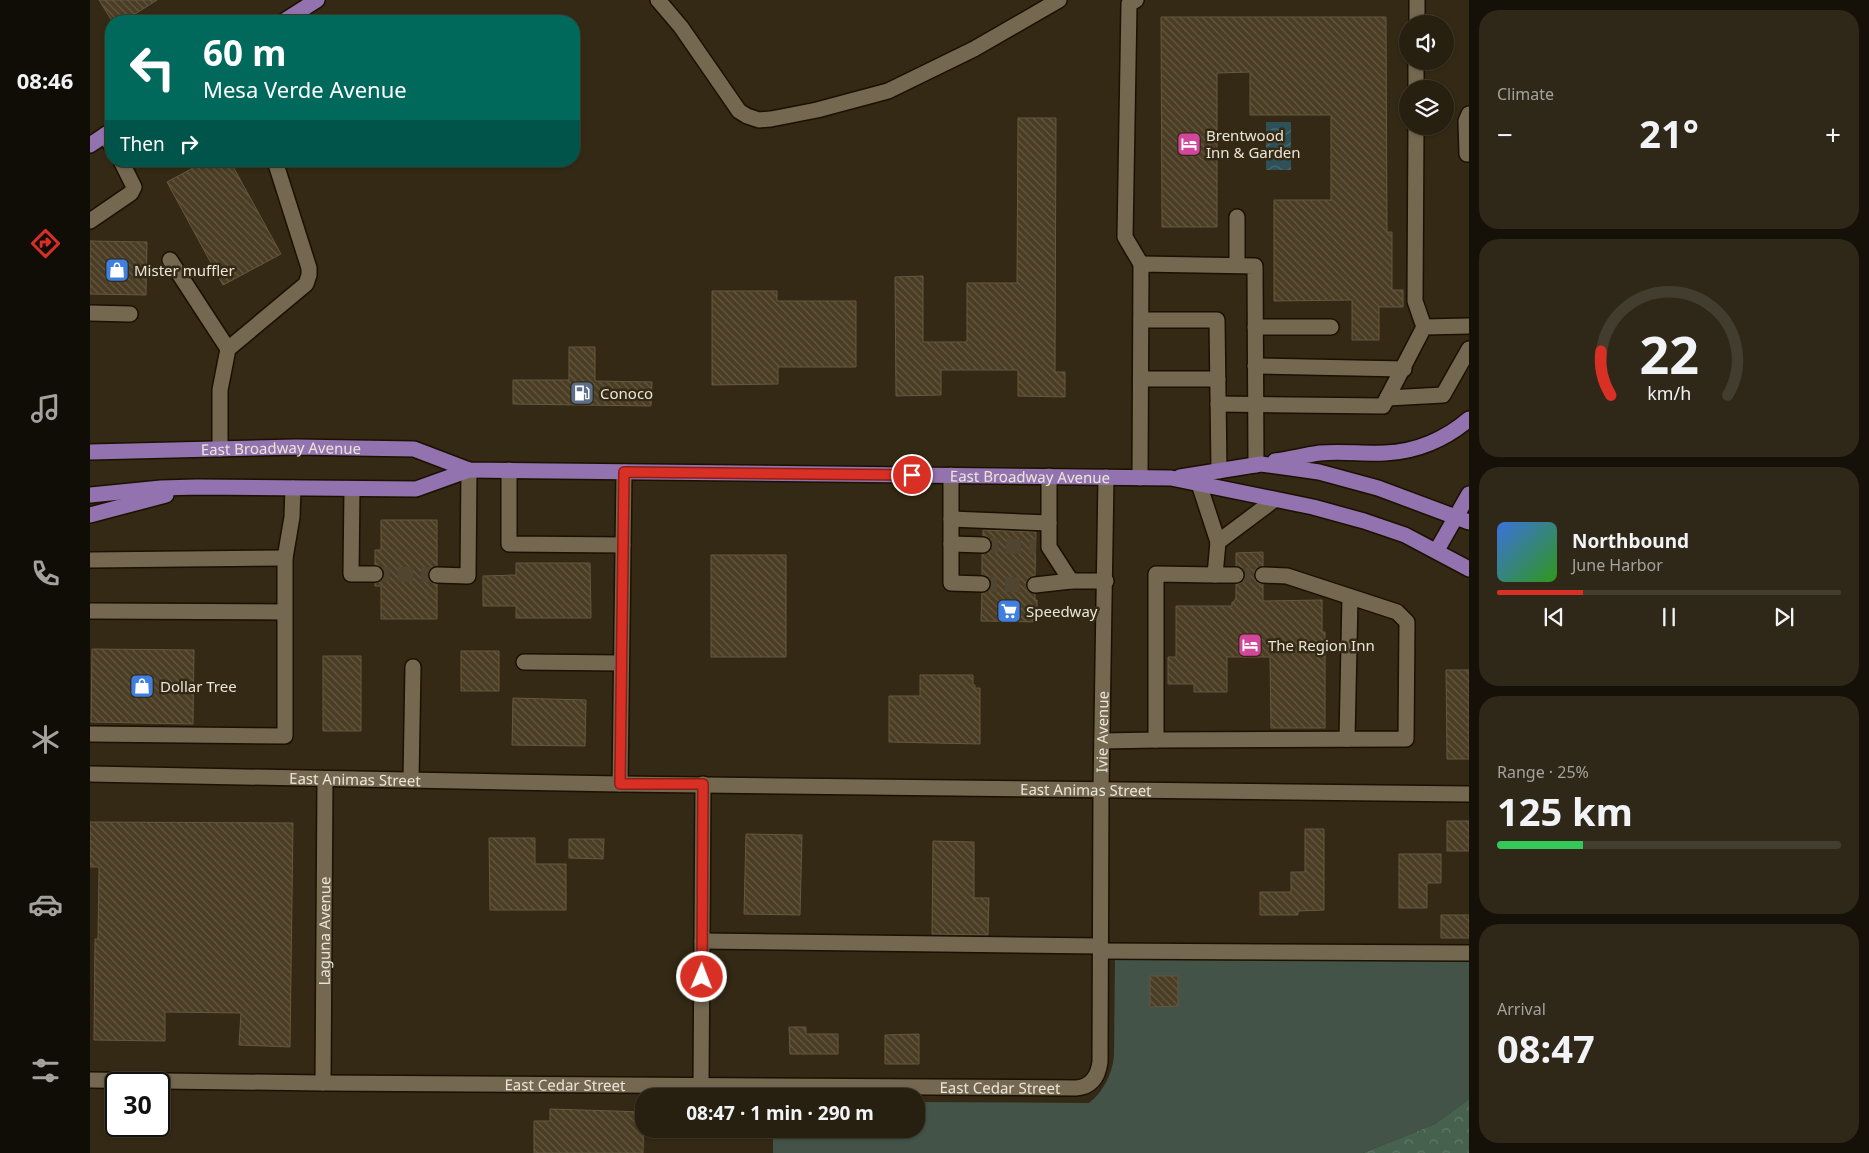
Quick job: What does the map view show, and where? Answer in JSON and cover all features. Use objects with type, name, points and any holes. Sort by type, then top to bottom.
[{"type":"main road","points":[[293,15],[317,0]]},
{"type":"main road","points":[[90,144],[105,138]]},
{"type":"main road","points":[[1258,464],[1321,453],[1387,453],[1412,449],[1436,441],[1453,432],[1469,419]]},
{"type":"main road","name":"East Broadway Avenue","points":[[90,452],[220,449],[414,449],[470,470]]},
{"type":"main road","name":"East Broadway Avenue","points":[[90,494],[197,487],[416,489],[470,470],[1171,478],[1258,464],[1319,472],[1346,479],[1378,488],[1463,520]]},
{"type":"main road","name":"East Broadway Avenue","points":[[1171,478],[1312,507],[1364,520],[1406,535],[1437,550],[1469,569]]},
{"type":"main road","points":[[90,515],[197,487]]},
{"type":"main road","points":[[1437,550],[1463,520],[1469,494]]},
{"type":"street","points":[[658,0],[681,27],[739,111],[759,120],[817,110],[888,91],[974,49],[1059,0]]},
{"type":"street","points":[[1136,0],[1129,4],[1125,237],[1141,264],[1140,478]]},
{"type":"street","points":[[1417,0],[1417,15]]},
{"type":"street","points":[[1467,154],[1466,121],[1469,114]]},
{"type":"street","points":[[1218,404],[1383,406],[1404,369],[1424,327],[1416,301],[1416,135]]},
{"type":"street","points":[[90,221],[131,193],[134,187],[124,167]]},
{"type":"street","points":[[220,449],[220,390],[228,349],[306,284],[309,276],[309,268],[277,167]]},
{"type":"street","points":[[1238,217],[1238,265]]},
{"type":"street","points":[[170,260],[228,349]]},
{"type":"street","points":[[1141,264],[1255,266],[1255,366],[1258,464]]},
{"type":"street","points":[[90,313],[130,314]]},
{"type":"street","points":[[1141,320],[1217,320],[1218,471]]},
{"type":"street","points":[[1424,327],[1469,326]]},
{"type":"street","points":[[1255,327],[1332,327]]},
{"type":"street","points":[[1387,398],[1443,395],[1469,349]]},
{"type":"street","points":[[1255,366],[1404,369]]},
{"type":"street","points":[[1141,379],[1218,379]]},
{"type":"street","points":[[438,575],[468,576],[470,470]]},
{"type":"street","points":[[509,470],[509,544],[623,545]]},
{"type":"street","points":[[620,784],[624,472]]},
{"type":"street","points":[[951,475],[951,583],[982,584]]},
{"type":"street","points":[[1049,476],[1049,522],[1042,547],[1071,581]]},
{"type":"street","name":"Ivie Avenue","points":[[1096,1076],[1100,1062],[1101,789],[1106,581],[1106,477]]},
{"type":"street","points":[[1199,484],[1218,542],[1215,575]]},
{"type":"street","points":[[90,734],[285,736],[285,558],[292,517],[293,488]]},
{"type":"street","points":[[352,489],[350,574],[375,574]]},
{"type":"street","points":[[1218,542],[1274,500]]},
{"type":"street","points":[[951,519],[1049,522]]},
{"type":"street","points":[[951,544],[982,545]]},
{"type":"street","points":[[90,560],[285,558]]},
{"type":"street","points":[[1156,740],[1156,574],[1236,575]]},
{"type":"street","points":[[1102,741],[1406,739],[1407,622],[1397,612],[1286,576],[1263,575]]},
{"type":"street","points":[[1035,585],[1071,581],[1106,581]]},
{"type":"street","points":[[1347,739],[1350,597]]},
{"type":"street","points":[[90,612],[284,612]]},
{"type":"street","points":[[524,662],[621,663]]},
{"type":"street","points":[[412,780],[413,667]]},
{"type":"street","name":"East Animas Street","points":[[90,774],[620,784],[1469,794]]},
{"type":"street","name":"Laguna Avenue","points":[[323,1083],[324,779]]},
{"type":"street","points":[[700,1086],[703,784]]},
{"type":"street","points":[[702,941],[1469,953]]},
{"type":"street","name":"East Cedar Street","points":[[90,1080],[1076,1088],[1089,1085],[1096,1076]]},
{"type":"green space","points":[[1115,955],[1469,958],[1469,1099],[1435,1124],[1363,1153],[773,1153],[773,1138],[925,1138],[925,1102],[1089,1103],[1103,1088],[1109,1076],[1114,1056]]},
{"type":"green space","points":[[1469,1099],[1469,1153],[1363,1153],[1435,1124]]},
{"type":"water","points":[[1266,122],[1291,122],[1291,170],[1266,170]]},
{"type":"building","points":[[99,0],[157,0],[133,15],[108,15]]},
{"type":"building","name":"Brentwood Inn & Garden","points":[[1161,17],[1386,17],[1387,232],[1392,232],[1392,290],[1403,290],[1403,307],[1379,307],[1379,340],[1352,340],[1352,300],[1274,301],[1274,200],[1331,200],[1331,115],[1250,115],[1250,72],[1217,73],[1217,227],[1162,227]]},
{"type":"building","points":[[1018,118],[1056,118],[1055,372],[1065,372],[1065,397],[1018,396],[1017,370],[941,370],[941,395],[896,396],[895,277],[923,276],[923,342],[967,342],[967,283],[1017,283]]},
{"type":"building","points":[[195,167],[233,167],[281,254],[223,285],[167,182]]},
{"type":"building","points":[[90,241],[147,242],[146,295],[90,294]]},
{"type":"building","points":[[712,291],[777,291],[777,301],[856,301],[856,367],[778,367],[778,384],[712,385]]},
{"type":"building","name":"Conoco","points":[[569,347],[595,347],[595,381],[652,382],[651,406],[513,404],[513,380],[569,380]]},
{"type":"building","points":[[381,520],[437,520],[437,566],[429,570],[428,575],[432,583],[437,584],[437,619],[381,619],[381,586],[375,586],[375,583],[383,579],[384,574],[383,569],[375,565],[375,550],[381,550]]},
{"type":"building","name":"Speedway","points":[[983,530],[1036,532],[1035,576],[1029,578],[1026,586],[1028,591],[1035,594],[1035,600],[1037,600],[1037,622],[981,621],[982,593],[990,589],[991,584],[987,576],[982,575],[982,554],[991,550],[992,545],[988,537],[983,536]]},
{"type":"building","name":"The Region Inn","points":[[1263,552],[1263,566],[1255,570],[1254,575],[1258,583],[1263,584],[1263,601],[1322,600],[1322,632],[1325,632],[1325,728],[1271,728],[1270,657],[1227,657],[1227,692],[1194,692],[1194,684],[1168,684],[1168,657],[1176,657],[1176,606],[1232,606],[1232,602],[1234,602],[1236,597],[1236,584],[1241,583],[1245,575],[1244,570],[1236,566],[1236,553]]},
{"type":"building","points":[[711,555],[786,555],[786,657],[711,657]]},
{"type":"building","points":[[516,563],[590,563],[591,618],[516,618],[516,606],[483,606],[483,576],[516,575]]},
{"type":"building","name":"Dollar Tree","points":[[92,649],[194,650],[193,724],[91,722]]},
{"type":"building","points":[[461,651],[499,651],[499,691],[461,691]]},
{"type":"building","points":[[323,656],[361,656],[361,731],[323,731]]},
{"type":"building","points":[[1446,670],[1469,670],[1469,759],[1447,759]]},
{"type":"building","points":[[920,675],[973,675],[973,685],[975,685],[975,688],[980,688],[980,744],[889,742],[889,696],[920,696]]},
{"type":"building","points":[[513,698],[586,700],[585,746],[512,745]]},
{"type":"building","points":[[1447,821],[1469,821],[1469,851],[1447,851]]},
{"type":"building","points":[[90,822],[293,823],[290,1047],[239,1045],[241,1013],[165,1012],[165,1041],[94,1040],[95,939],[98,939],[99,867],[90,867]]},
{"type":"building","points":[[1305,829],[1324,829],[1324,910],[1298,911],[1298,915],[1260,915],[1260,892],[1291,892],[1291,872],[1305,872]]},
{"type":"building","points":[[746,834],[802,835],[800,915],[744,914]]},
{"type":"building","points":[[489,838],[535,838],[535,864],[566,864],[566,910],[490,910]]},
{"type":"building","points":[[569,839],[604,839],[603,859],[569,858]]},
{"type":"building","points":[[933,841],[974,842],[974,898],[989,898],[988,935],[932,934]]},
{"type":"building","points":[[1399,854],[1441,854],[1441,883],[1427,883],[1427,908],[1399,908]]},
{"type":"building","points":[[1441,915],[1469,915],[1469,938],[1441,938]]},
{"type":"building","points":[[1150,976],[1178,976],[1178,1006],[1150,1007]]},
{"type":"building","points":[[789,1027],[806,1027],[806,1034],[838,1034],[838,1054],[790,1054]]},
{"type":"building","points":[[919,1034],[919,1064],[885,1064],[885,1035]]},
{"type":"building","points":[[550,1109],[635,1112],[635,1138],[643,1138],[643,1153],[534,1153],[534,1121],[550,1121]]},
{"type":"tunnel","points":[[983,545],[1036,547]]},
{"type":"tunnel","points":[[375,574],[437,575]]},
{"type":"tunnel","points":[[1236,575],[1263,575]]},
{"type":"tunnel","points":[[982,584],[1035,585]]},
{"type":"place","name":"Brentwood Inn & Garden","points":[[1189,144]]},
{"type":"place","name":"Mister muffler","points":[[117,270]]},
{"type":"place","name":"Conoco","points":[[582,393]]},
{"type":"place","name":"Speedway","points":[[1009,611]]},
{"type":"place","name":"The Region Inn","points":[[1250,645]]},
{"type":"place","name":"Dollar Tree","points":[[142,686]]},
{"type":"route","points":[[702,977],[703,784],[620,784],[624,472],[912,475]]}]
